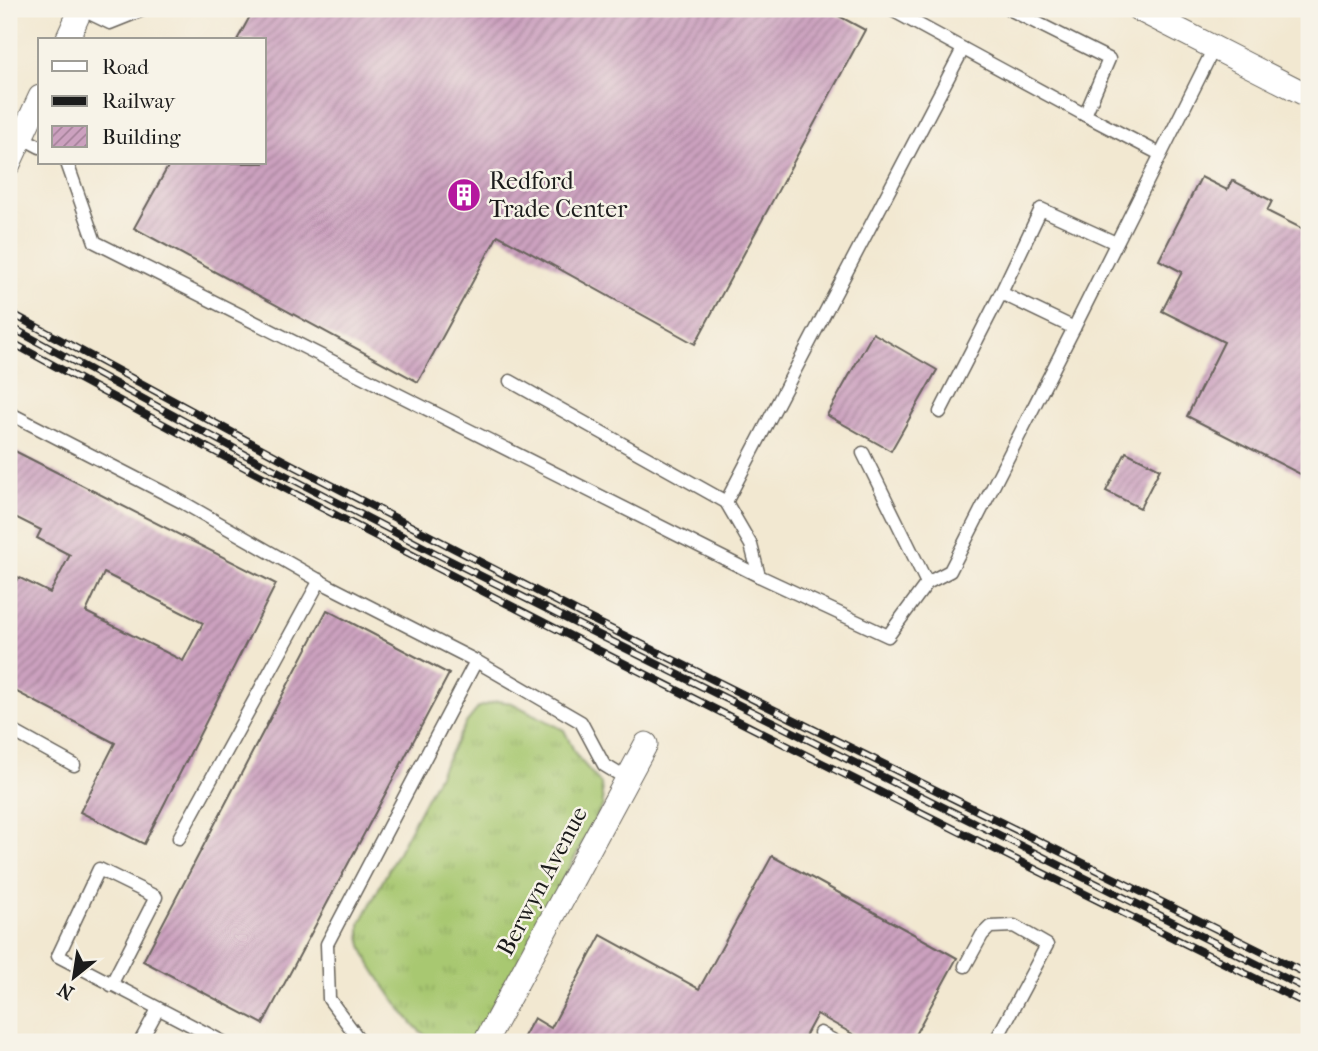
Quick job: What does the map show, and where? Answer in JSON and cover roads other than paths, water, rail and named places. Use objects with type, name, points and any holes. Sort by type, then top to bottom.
[{"type":"street","points":[[74,38],[81,9]]},
{"type":"street","points":[[1138,9],[1309,96]]},
{"type":"street","points":[[9,164],[31,142],[38,107]]},
{"type":"street","name":"Berwyn Avenue","points":[[485,1042],[646,744]]},
{"type":"lane","points":[[81,9],[110,23],[145,9]]},
{"type":"lane","points":[[890,9],[1160,154]]},
{"type":"lane","points":[[1009,9],[1109,59],[1085,115]]},
{"type":"lane","points":[[67,164],[95,242],[759,576],[888,636],[927,583],[950,571],[1214,48]]},
{"type":"lane","points":[[726,502],[963,49]]},
{"type":"lane","points":[[940,412],[1041,209],[1116,243]]},
{"type":"lane","points":[[1001,293],[1074,328]]},
{"type":"lane","points":[[510,380],[726,502],[751,545],[759,576]]},
{"type":"lane","points":[[9,413],[182,502],[320,580],[477,661],[581,722],[604,765],[627,779]]},
{"type":"lane","points":[[863,453],[927,583]]},
{"type":"lane","points":[[178,838],[320,580]]},
{"type":"lane","points":[[360,1042],[330,999],[327,944],[477,661]]},
{"type":"lane","points":[[9,729],[74,765]]},
{"type":"lane","points":[[111,985],[156,897],[99,869],[58,956],[111,985],[223,1042]]},
{"type":"lane","points":[[965,966],[982,935],[990,927],[1014,926],[1046,945],[995,1042]]},
{"type":"lane","points":[[140,1042],[158,1009]]},
{"type":"lane","points":[[820,1033],[836,1042]]},
{"type":"railway","points":[[9,312],[285,461],[585,616],[1309,975]]},
{"type":"railway","points":[[9,326],[248,456],[435,553],[1309,990]]},
{"type":"railway","points":[[9,341],[493,597],[1309,1005]]},
{"type":"place","name":"Redford Trade Center","points":[[464,195]]}]
